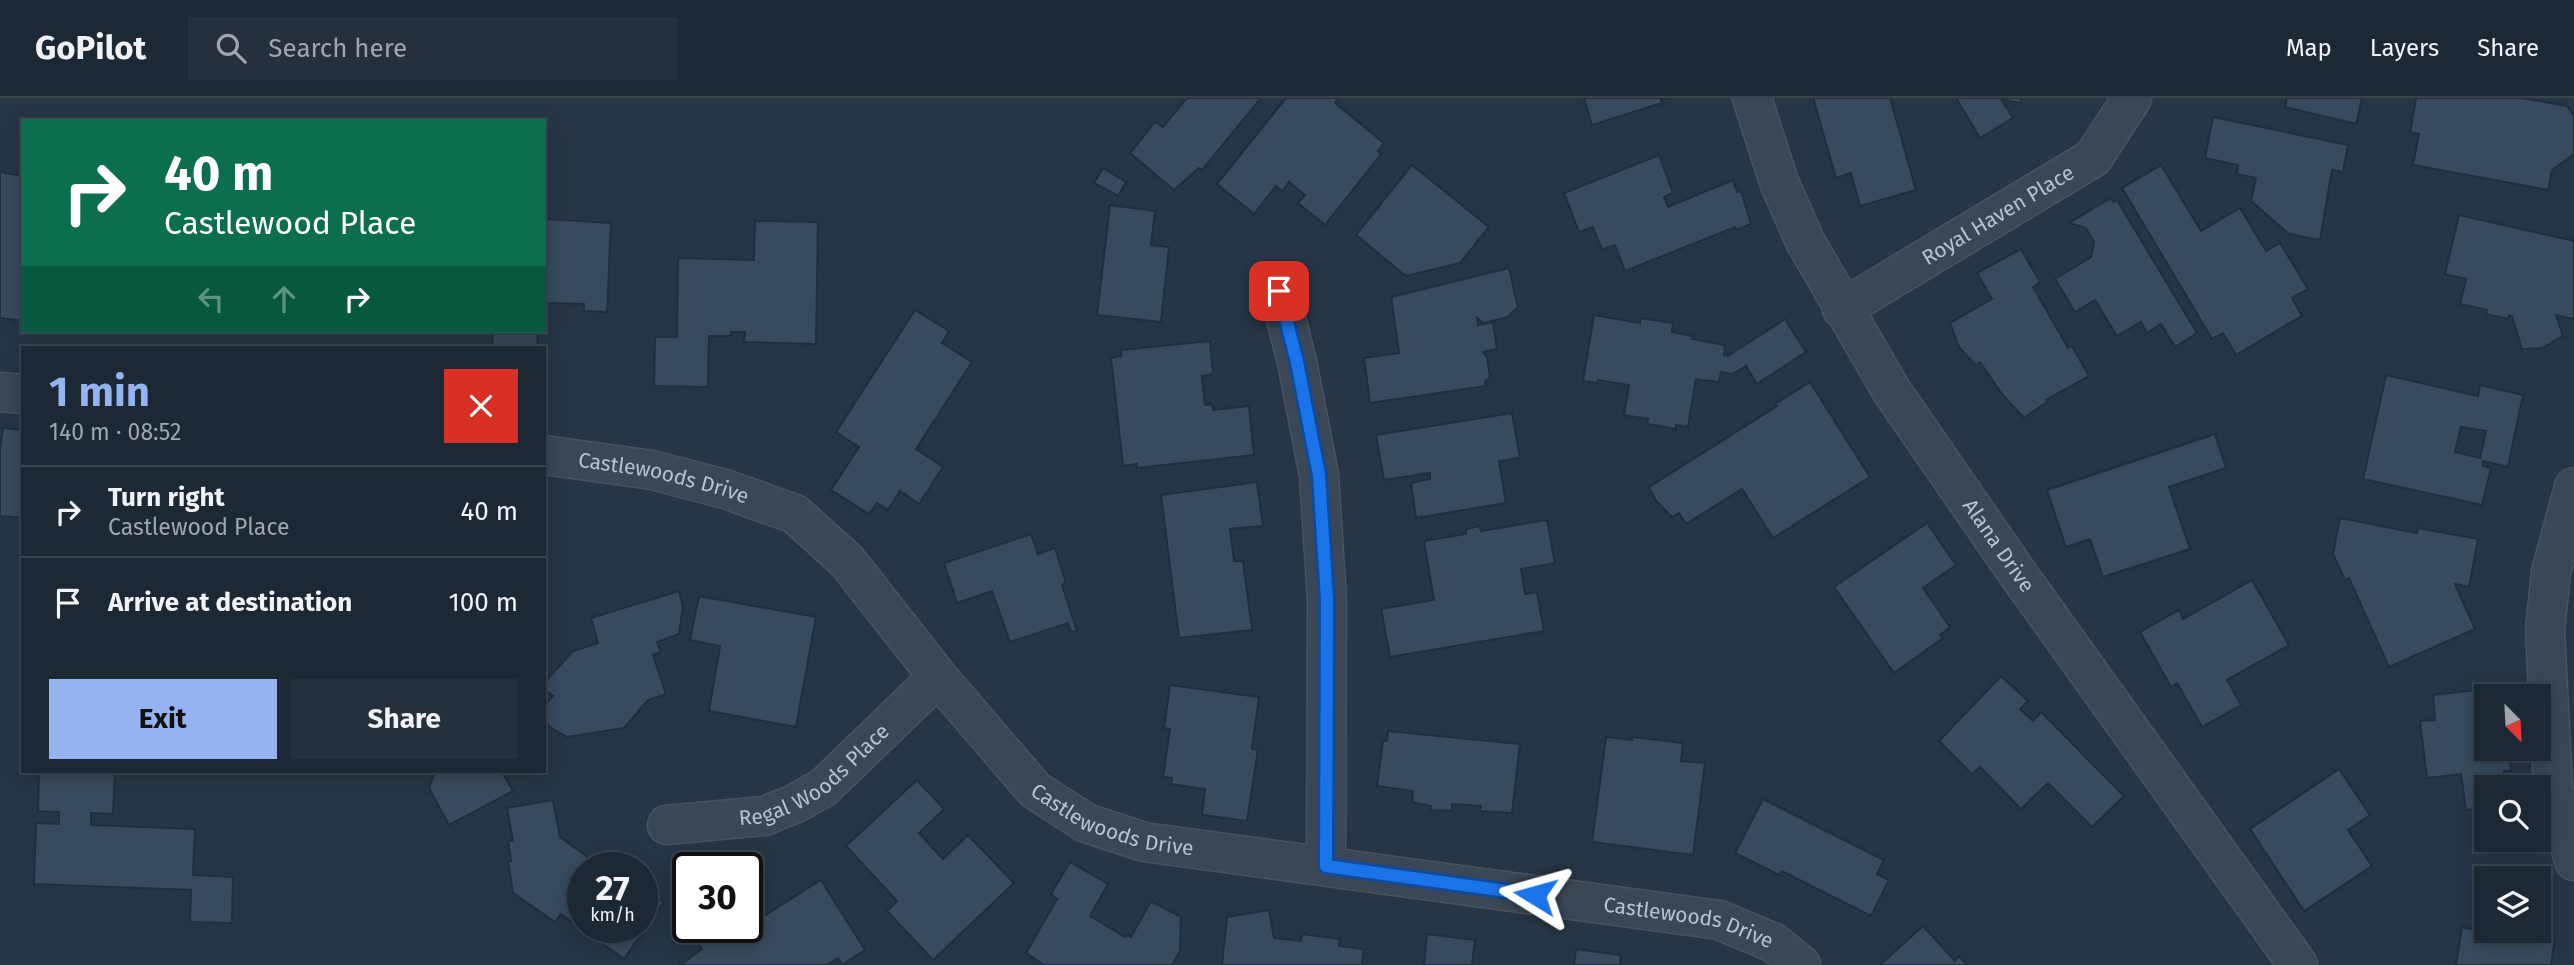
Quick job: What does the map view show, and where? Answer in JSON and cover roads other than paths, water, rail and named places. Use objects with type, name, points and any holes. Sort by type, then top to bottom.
[{"type":"street","name":"Alana Drive","points":[[1752,98],[1779,181],[1805,241],[1891,390],[2018,574],[2298,965]]},
{"type":"street","name":"Royal Haven Place","points":[[1842,309],[2093,158],[2132,98]]},
{"type":"street","points":[[1279,291],[1297,362],[1319,475],[1327,600],[1326,866]]},
{"type":"street","points":[[0,392],[21,394]]},
{"type":"street","name":"Castlewoods Drive","points":[[546,455],[652,470],[724,489],[795,514],[847,561],[938,677],[1035,790],[1086,823],[1144,842],[1719,920],[1774,943],[1801,965]]},
{"type":"street","points":[[2574,487],[2551,572],[2546,629],[2553,787],[2574,861]]},
{"type":"street","name":"Regal Woods Place","points":[[667,825],[764,816],[794,804],[823,788],[938,677]]}]
